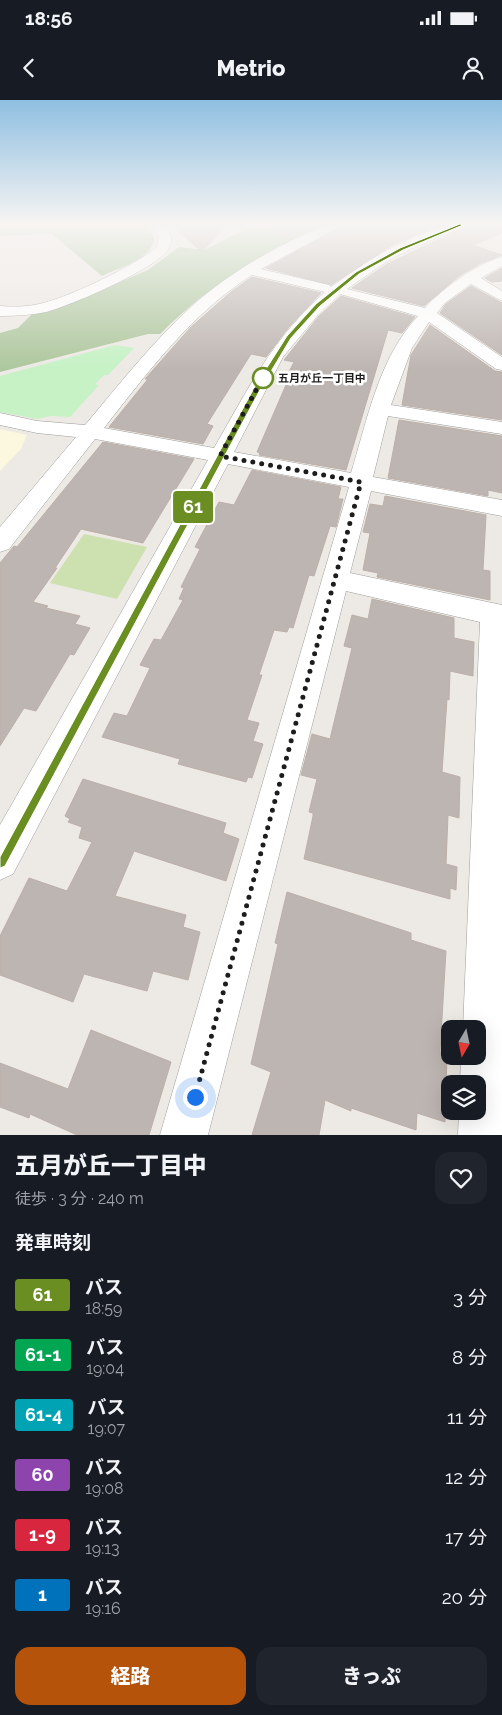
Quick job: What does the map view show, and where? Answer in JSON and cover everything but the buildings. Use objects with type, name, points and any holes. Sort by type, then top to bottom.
[{"type":"street","points":[[0,311],[24,311],[50,306],[122,273]]},
{"type":"street","points":[[0,543],[90,432],[183,323],[227,285],[245,273]]},
{"type":"street","points":[[264,273],[324,288]]},
{"type":"street","points":[[0,861],[275,356],[296,328],[318,305],[358,273]]},
{"type":"street","points":[[184,1135],[380,409],[396,360],[406,341],[426,313],[480,273]]},
{"type":"street","points":[[471,278],[502,297]]},
{"type":"street","points":[[346,293],[426,313],[502,365]]},
{"type":"street","points":[[380,409],[502,428]]},
{"type":"street","points":[[0,419],[37,427],[90,432],[502,508]]},
{"type":"street","points":[[335,579],[498,615],[482,1135]]},
{"type":"shaded area","points":[[0,429],[27,435],[21,449],[0,471]]},
{"type":"green space","points":[[140,273],[235,273],[197,301],[160,334],[148,334],[0,372],[0,333],[18,328],[32,314],[59,308]]},
{"type":"green space","points":[[115,345],[134,348],[108,375],[104,375],[95,384],[99,385],[70,417],[51,416],[37,419],[0,412],[0,376]]},
{"type":"green space","points":[[84,534],[147,547],[117,599],[50,583]]},
{"type":"bus line","name":"61","points":[[0,861],[275,356],[303,320],[357,273]]},
{"type":"place","name":"五月が丘一丁目中","points":[[263,378]]},
{"type":"route","points":[[195,1097],[361,482],[220,456],[266,372],[263,378]]}]
